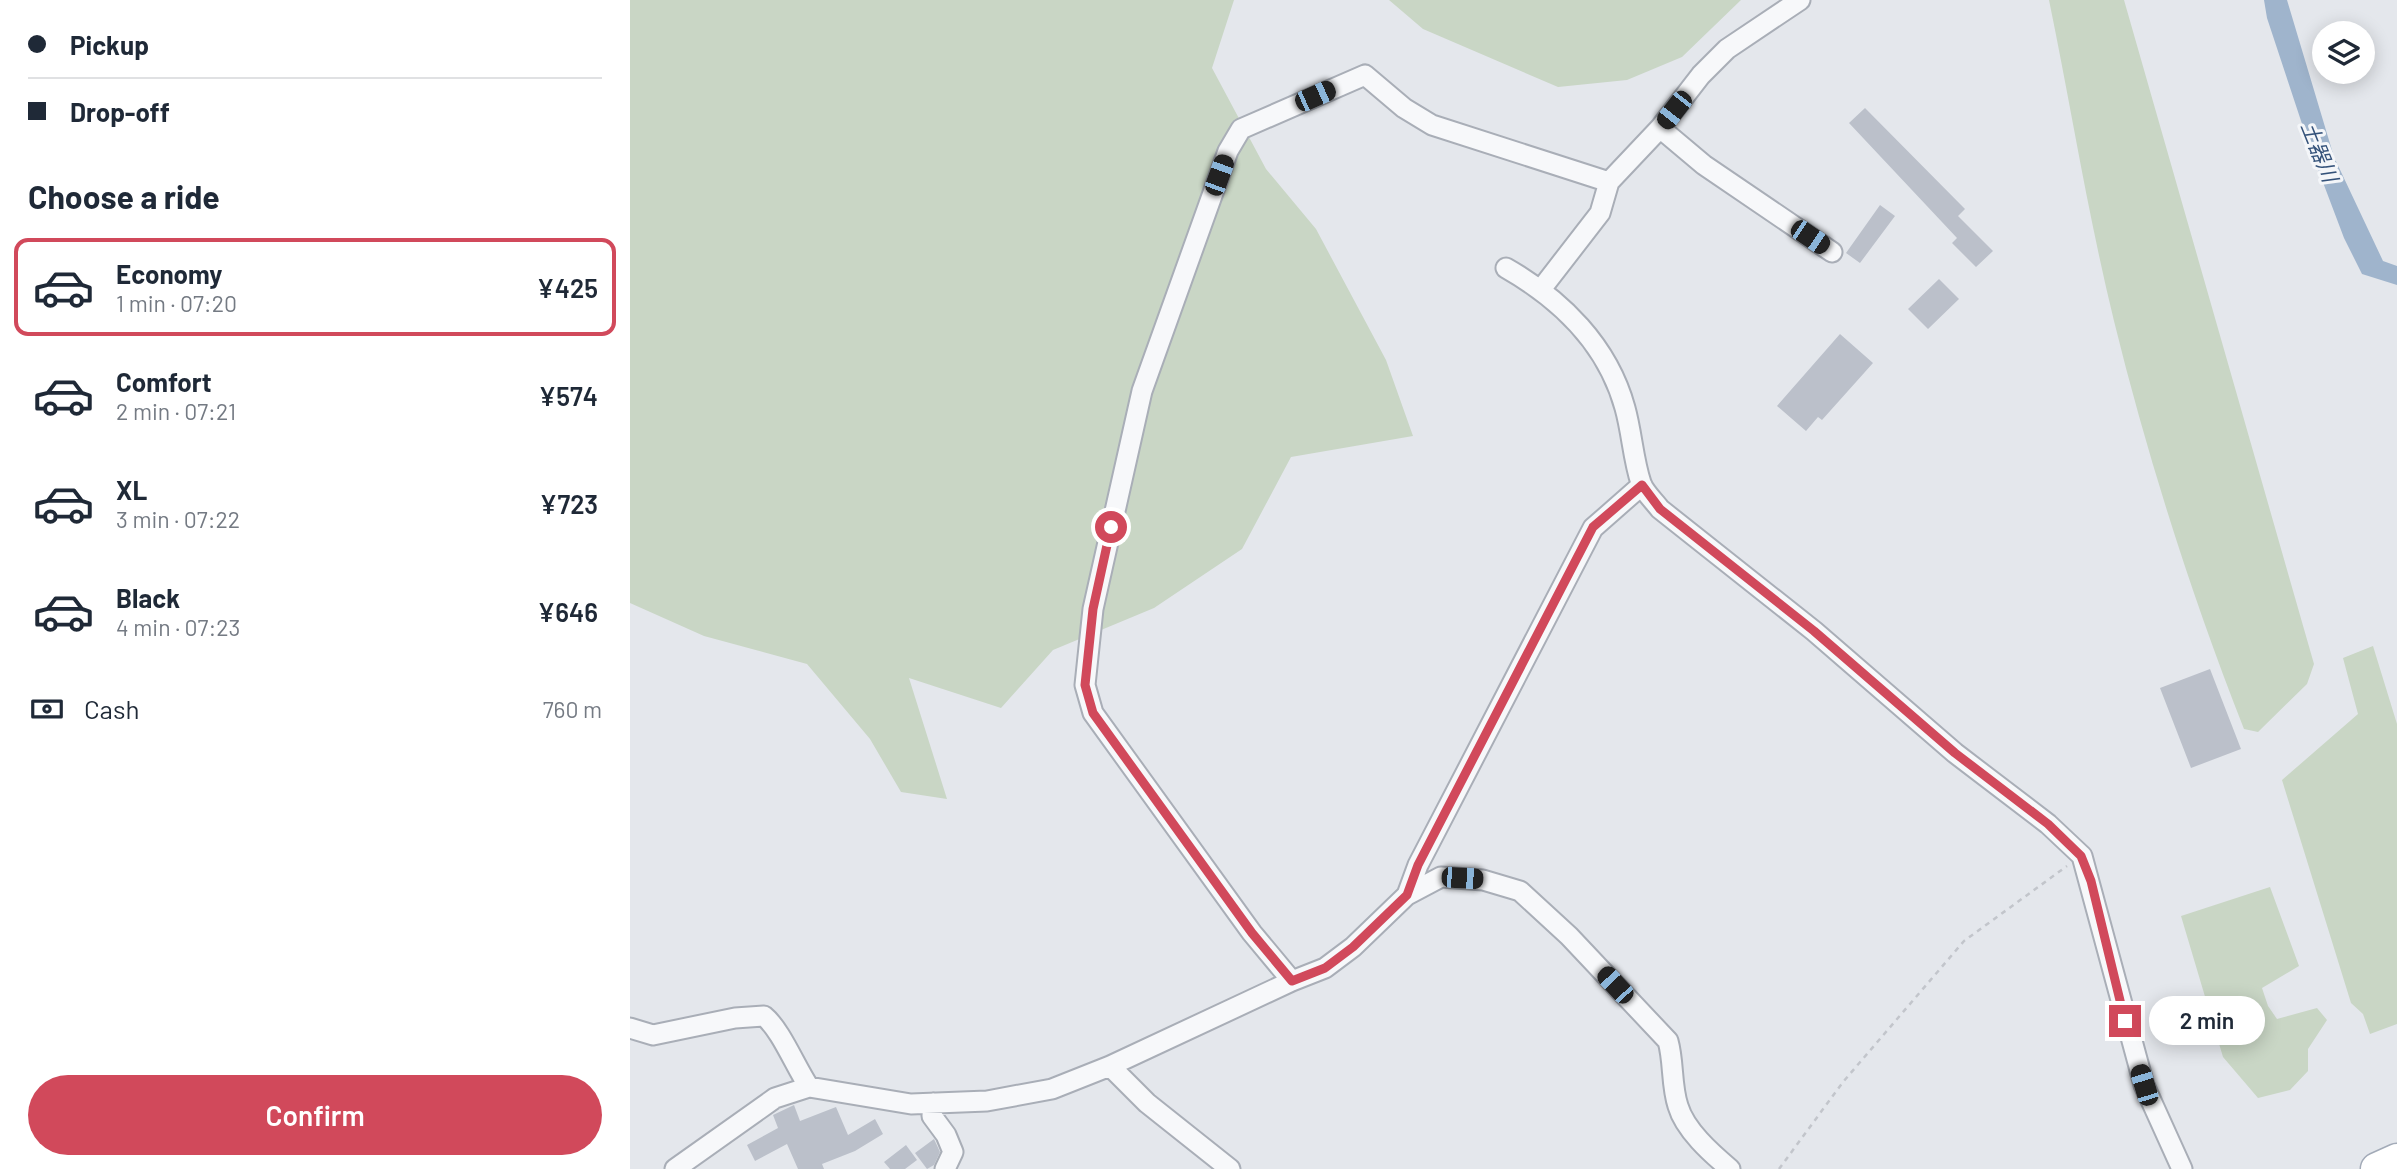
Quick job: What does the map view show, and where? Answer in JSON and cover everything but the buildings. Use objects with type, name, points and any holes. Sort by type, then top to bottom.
[{"type":"main road","points":[[2377,1169],[2397,1160]]},
{"type":"street","points":[[1542,289],[1600,213],[1609,182],[1660,128],[1701,75],[1727,49],[1800,0]]},
{"type":"street","points":[[1292,981],[1252,933],[1093,713],[1085,685],[1093,609],[1142,391],[1228,151],[1241,128],[1364,75],[1404,108],[1432,125],[1609,182]]},
{"type":"street","points":[[1660,128],[1704,165],[1832,252]]},
{"type":"street","points":[[1506,268],[1542,289],[1559,303],[1610,364],[1626,408],[1642,485],[1660,509],[1814,631],[1955,753],[2048,824],[2081,856],[2144,1085],[2182,1169]]},
{"type":"street","points":[[1407,895],[1418,865],[1593,527],[1642,485]]},
{"type":"street","points":[[675,1169],[775,1098],[803,1089],[911,1104],[986,1101],[1052,1089],[1110,1066],[1325,968],[1353,947],[1407,895],[1441,877],[1483,880],[1520,891],[1569,936],[1668,1041],[1678,1106],[1689,1126],[1730,1169]]},
{"type":"street","points":[[630,1028],[653,1035],[735,1018],[764,1016],[776,1026],[803,1089]]},
{"type":"street","points":[[1110,1066],[1147,1103],[1230,1169]]},
{"type":"street","points":[[933,1103],[932,1116],[946,1135],[953,1152],[945,1169]]},
{"type":"path","points":[[1779,1169],[1843,1082],[1964,941],[2081,856]]},
{"type":"green space","points":[[630,0],[1234,0],[1212,68],[1266,169],[1316,229],[1386,360],[1413,436],[1291,457],[1242,549],[1154,608],[1053,650],[1001,708],[909,678],[947,799],[901,792],[870,739],[807,664],[704,636],[630,603]]},
{"type":"green space","points":[[1389,0],[1741,0],[1682,57],[1627,80],[1558,87],[1423,29]]},
{"type":"green space","points":[[2049,0],[2124,0],[2314,664],[2307,684],[2258,732],[2244,729],[2225,679],[2172,527],[2141,424],[2105,281]]},
{"type":"green space","points":[[2373,646],[2397,724],[2397,1024],[2370,1034],[2363,1014],[2351,1003],[2282,780],[2358,714],[2343,658]]},
{"type":"green space","points":[[2270,887],[2299,966],[2262,988],[2268,1006],[2277,1019],[2317,1008],[2327,1020],[2308,1049],[2308,1071],[2290,1090],[2258,1098],[2223,1057],[2181,916]]},
{"type":"water","name":"土器川","points":[[2264,0],[2287,0],[2334,157],[2383,261],[2397,266],[2397,285],[2362,274],[2344,238],[2310,148],[2267,18]]},
{"type":"route","points":[[1111,527],[1093,609],[1085,685],[1093,713],[1252,933],[1292,981],[1325,968],[1353,947],[1407,895],[1418,865],[1593,527],[1642,485],[1660,509],[1814,631],[1955,753],[2048,824],[2081,856],[2091,881],[2125,1021]]}]
